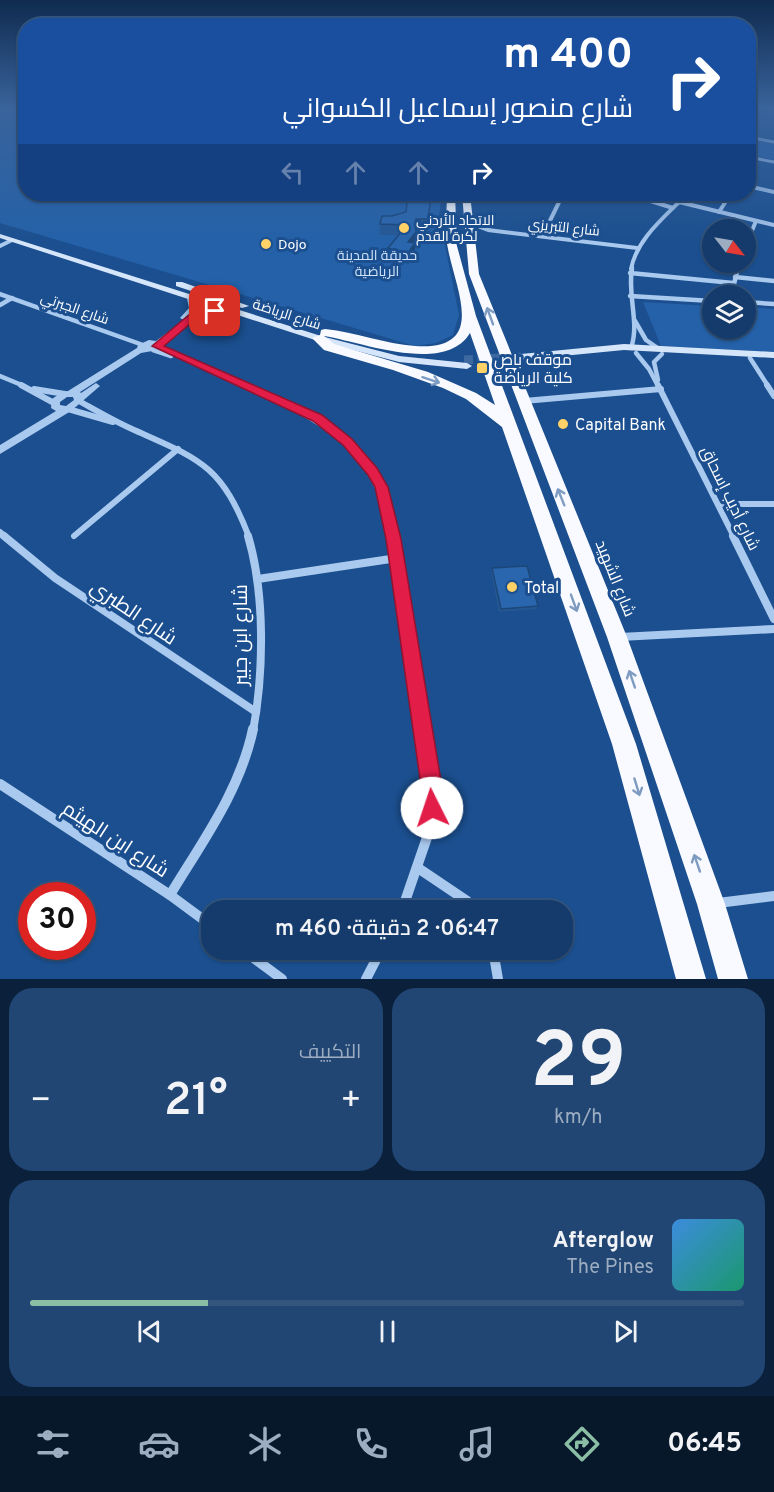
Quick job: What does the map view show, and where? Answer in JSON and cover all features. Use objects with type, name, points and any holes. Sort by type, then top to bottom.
[{"type":"highway","points":[[451,201],[450,234],[470,316],[509,430],[560,561],[624,744],[691,979]]},
{"type":"highway","name":"شارع الشهيد","points":[[466,201],[474,274],[617,637],[711,904],[733,979]]},
{"type":"highway","points":[[322,336],[349,335],[415,350],[432,351],[447,348],[458,341],[470,316]]},
{"type":"highway","points":[[322,336],[329,347],[468,393],[492,410],[509,430]]},
{"type":"main road","name":"شارع الرياضة","points":[[0,229],[143,274],[322,336]]},
{"type":"main road","name":"شارع الرياضة","points":[[0,236],[231,310],[399,359],[466,363]]},
{"type":"main road","points":[[135,279],[143,274]]},
{"type":"main road","points":[[522,360],[634,350],[750,358],[774,357]]},
{"type":"main road","points":[[660,352],[774,357]]},
{"type":"street","points":[[756,159],[774,162]]},
{"type":"street","points":[[756,188],[774,192]]},
{"type":"street","points":[[543,235],[559,201]]},
{"type":"street","points":[[650,201],[673,208]]},
{"type":"street","points":[[719,212],[726,201]]},
{"type":"street","points":[[634,350],[630,273],[637,248],[679,202],[748,219]]},
{"type":"street","points":[[756,221],[774,225]]},
{"type":"street","name":"شارع التبريزي","points":[[468,229],[543,235],[637,248]]},
{"type":"street","name":"شارع التبريزي","points":[[468,229],[488,230]]},
{"type":"street","points":[[0,246],[12,240]]},
{"type":"street","points":[[630,273],[733,283],[736,273]]},
{"type":"street","points":[[735,277],[774,280]]},
{"type":"street","name":"شارع الجبرتي","points":[[0,294],[150,347]]},
{"type":"street","points":[[4,447],[68,394],[150,347],[193,310],[194,306],[189,296]]},
{"type":"street","points":[[630,296],[702,300]]},
{"type":"street","points":[[0,305],[12,298]]},
{"type":"street","points":[[756,303],[774,304]]},
{"type":"street","points":[[4,447],[67,409],[194,316],[231,310]]},
{"type":"street","points":[[634,321],[646,340],[660,352]]},
{"type":"street","points":[[150,347],[287,403],[334,429],[358,454],[381,487],[397,558],[432,793],[432,823],[406,900]]},
{"type":"street","name":"شارع أديب إسحاق","points":[[634,350],[644,361],[661,389],[774,620]]},
{"type":"street","name":"شارع أديب إسحاق","points":[[660,352],[654,362],[661,389]]},
{"type":"street","points":[[750,358],[774,396]]},
{"type":"street","points":[[0,376],[30,389],[54,405],[67,409]]},
{"type":"street","points":[[30,389],[76,394],[79,400]]},
{"type":"street","points":[[524,401],[661,389]]},
{"type":"street","name":"شارع ابن جبير","points":[[79,400],[119,424]]},
{"type":"street","name":"شارع ابن جبير","points":[[67,409],[119,424],[178,449],[209,469],[232,497],[250,538],[258,579],[261,639],[256,712],[249,747],[235,782],[170,895]]},
{"type":"street","points":[[74,536],[178,449]]},
{"type":"street","points":[[719,504],[774,504]]},
{"type":"street","name":"شارع الطبري","points":[[0,532],[55,578],[256,712]]},
{"type":"street","points":[[258,579],[397,558]]},
{"type":"street","points":[[617,637],[774,629]]},
{"type":"street","name":"شارع ابن الهيثم","points":[[0,784],[170,895],[201,918]]},
{"type":"street","points":[[418,868],[465,900]]},
{"type":"street","points":[[711,904],[774,896]]},
{"type":"street","points":[[256,960],[282,979]]},
{"type":"street","points":[[366,979],[376,960]]},
{"type":"street","points":[[495,960],[498,979]]},
{"type":"green space","name":"حديقة المدينة الرياضية","points":[[0,153],[18,153],[18,201],[441,201],[439,216],[459,315],[453,335],[436,343],[415,346],[0,223]]},
{"type":"green space","points":[[756,153],[774,153],[774,160],[756,156]]},
{"type":"green space","points":[[643,302],[702,305],[702,339],[756,339],[756,308],[774,309],[774,352],[661,346]]},
{"type":"building","points":[[428,201],[430,204],[428,219],[416,219],[416,232],[408,242],[415,243],[408,253],[388,248],[407,225],[380,224],[382,216],[406,212],[407,202]]},
{"type":"building","name":"Total","points":[[527,566],[538,606],[501,609],[492,568]]},
{"type":"tunnel","points":[[464,360],[521,357]]},
{"type":"place","name":"الاتحاد الأردني لكرة القدم","points":[[404,228]]},
{"type":"place","name":"Dojo","points":[[266,244]]},
{"type":"place","name":"موقف باص كلية الرياضة","points":[[482,368]]},
{"type":"place","name":"Capital Bank","points":[[563,424]]},
{"type":"place","name":"Total","points":[[512,587]]},
{"type":"route","points":[[215,311],[194,316],[157,346],[317,418],[348,442],[372,471],[381,487],[394,539],[432,793],[432,808]]}]
